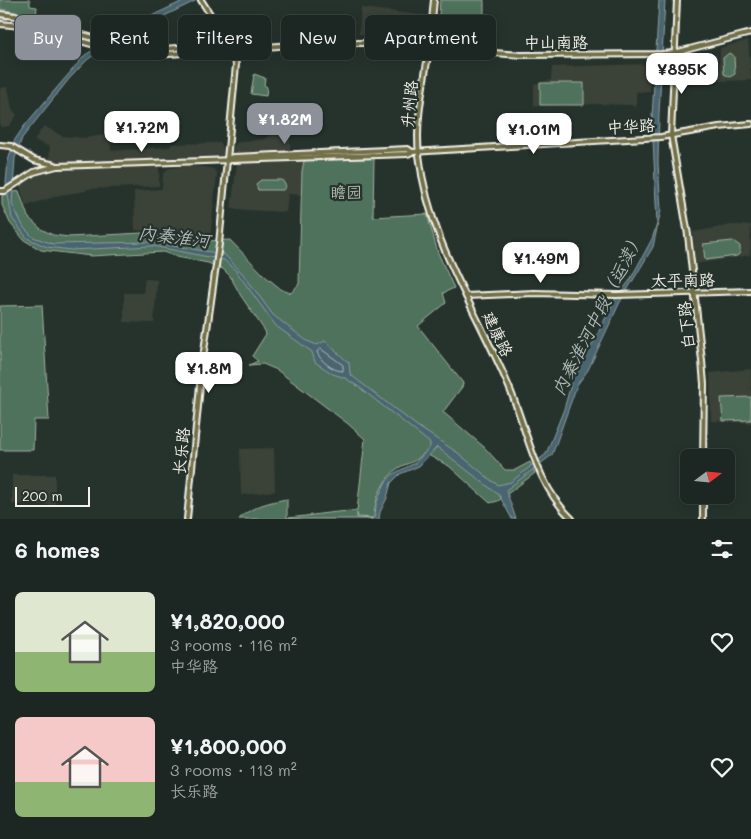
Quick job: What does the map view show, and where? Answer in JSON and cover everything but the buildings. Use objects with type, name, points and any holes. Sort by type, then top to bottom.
[{"type":"main road","points":[[201,0],[210,15]]},
{"type":"main road","name":"升州路","points":[[433,15],[434,0]]},
{"type":"main road","points":[[671,135],[677,0]]},
{"type":"main road","points":[[0,14],[15,16],[91,37]]},
{"type":"main road","points":[[0,24],[26,26],[91,44]]},
{"type":"main road","points":[[674,54],[751,33]]},
{"type":"main road","name":"中山南路","points":[[271,47],[319,43],[365,43]]},
{"type":"main road","name":"中山南路","points":[[496,53],[520,55],[674,54]]},
{"type":"main road","points":[[226,159],[235,60]]},
{"type":"main road","name":"升州路","points":[[419,152],[418,124],[428,60]]},
{"type":"main road","name":"中华路","points":[[2,191],[18,183],[33,172],[57,166],[408,149],[412,152],[419,152],[661,137],[751,124]]},
{"type":"main road","name":"白下路","points":[[671,135],[682,191],[695,292],[704,384],[703,449]]},
{"type":"main road","name":"中华路","points":[[0,145],[11,146],[32,160],[57,166]]},
{"type":"main road","name":"建康路","points":[[419,152],[424,183],[446,257],[510,388],[547,488],[572,519]]},
{"type":"main road","name":"长乐路","points":[[187,519],[202,365],[216,267],[226,159]]},
{"type":"main road","points":[[32,160],[33,172]]},
{"type":"main road","name":"太平南路","points":[[466,296],[534,293],[616,295],[751,291]]},
{"type":"main road","points":[[703,504],[703,519]]},
{"type":"shaded area","points":[[361,8],[420,15],[365,15],[365,35],[359,34]]},
{"type":"shaded area","points":[[748,40],[751,80],[719,81],[720,48]]},
{"type":"shaded area","points":[[714,55],[717,55],[717,78],[708,76],[707,79],[698,79],[698,61],[713,58]]},
{"type":"shaded area","points":[[648,64],[650,91],[636,92],[636,108],[632,105],[598,104],[534,106],[534,84],[551,80],[552,67]]},
{"type":"shaded area","points":[[8,87],[12,109],[17,115],[9,126],[2,127],[0,126],[0,88]]},
{"type":"shaded area","points":[[44,126],[62,136],[85,138],[110,134],[111,151],[171,147],[171,144],[221,143],[227,159],[159,162],[159,186],[87,189],[86,191],[60,195],[26,206],[19,183],[33,172],[34,160],[49,163],[50,147],[34,140]]},
{"type":"shaded area","points":[[273,133],[290,133],[290,154],[227,159],[236,143],[264,139]]},
{"type":"shaded area","points":[[304,159],[303,195],[288,194],[286,212],[231,209],[237,163]]},
{"type":"shaded area","points":[[184,166],[205,167],[213,169],[217,173],[210,239],[179,231],[135,230],[134,191],[162,189],[163,175],[167,169]]},
{"type":"shaded area","points":[[732,225],[751,225],[750,255],[695,264],[693,232]]},
{"type":"shaded area","points":[[145,279],[157,280],[154,323],[124,322],[124,293],[143,293]]},
{"type":"shaded area","points":[[751,369],[751,423],[711,421],[710,373]]},
{"type":"shaded area","points":[[274,448],[275,491],[241,495],[240,449]]},
{"type":"shaded area","points":[[12,475],[55,475],[55,505],[12,504]]},
{"type":"green space","points":[[0,0],[30,0],[30,6],[37,7],[36,15],[0,9]]},
{"type":"green space","points":[[440,0],[484,0],[484,15],[439,15]]},
{"type":"green space","points":[[729,53],[734,56],[735,74],[730,77],[724,74],[723,58]]},
{"type":"green space","points":[[254,74],[265,78],[266,96],[251,94]]},
{"type":"green space","points":[[540,83],[584,83],[584,105],[540,105]]},
{"type":"green space","name":"瞻园","points":[[311,157],[374,157],[373,217],[427,214],[438,253],[454,288],[443,293],[446,303],[418,326],[463,383],[443,412],[484,447],[505,470],[515,470],[530,462],[535,473],[498,501],[490,503],[449,466],[424,453],[415,461],[397,469],[386,480],[378,495],[374,518],[358,517],[357,513],[357,518],[373,519],[239,519],[261,505],[287,499],[287,518],[357,511],[365,439],[277,370],[263,364],[249,365],[258,361],[252,356],[266,334],[230,276],[223,269],[208,263],[177,257],[163,252],[91,256],[41,250],[24,240],[10,223],[2,205],[2,195],[19,191],[28,217],[41,229],[53,235],[69,237],[142,233],[205,241],[230,240],[265,276],[282,290],[291,293],[299,284],[302,171],[304,161]]},
{"type":"green space","points":[[261,180],[282,180],[286,186],[283,190],[258,190],[256,184]]},
{"type":"green space","points":[[733,241],[740,246],[740,253],[737,256],[705,260],[703,244]]},
{"type":"green space","points":[[42,305],[49,420],[34,420],[33,450],[0,450],[0,306]]},
{"type":"green space","points":[[751,397],[751,420],[723,421],[721,398]]},
{"type":"water","points":[[185,0],[197,0],[166,15],[154,15]]},
{"type":"water","points":[[659,0],[665,0],[658,163],[661,210],[653,247],[620,302],[588,370],[577,385],[552,455],[506,490],[516,519],[512,519],[499,495],[437,447],[419,466],[400,474],[391,483],[379,519],[375,519],[376,504],[385,483],[393,474],[415,463],[430,447],[430,443],[359,387],[345,378],[333,374],[315,362],[312,352],[276,326],[236,271],[224,260],[153,246],[71,250],[47,247],[27,238],[12,218],[6,183],[8,161],[14,141],[25,125],[85,55],[91,51],[91,57],[69,79],[22,138],[15,158],[12,204],[24,228],[33,237],[53,244],[148,242],[224,254],[243,274],[273,315],[307,341],[317,345],[325,341],[349,363],[350,374],[356,379],[417,426],[458,453],[498,485],[511,482],[546,454],[564,409],[573,377],[592,345],[614,301],[630,280],[652,239],[657,224],[652,117]]},
{"type":"railway","points":[[0,19],[8,19]]},
{"type":"water label","name":"内秦淮河","points":[[174,237]]},
{"type":"water label","name":"内秦淮河中段（运渎）","points":[[598,314]]}]
